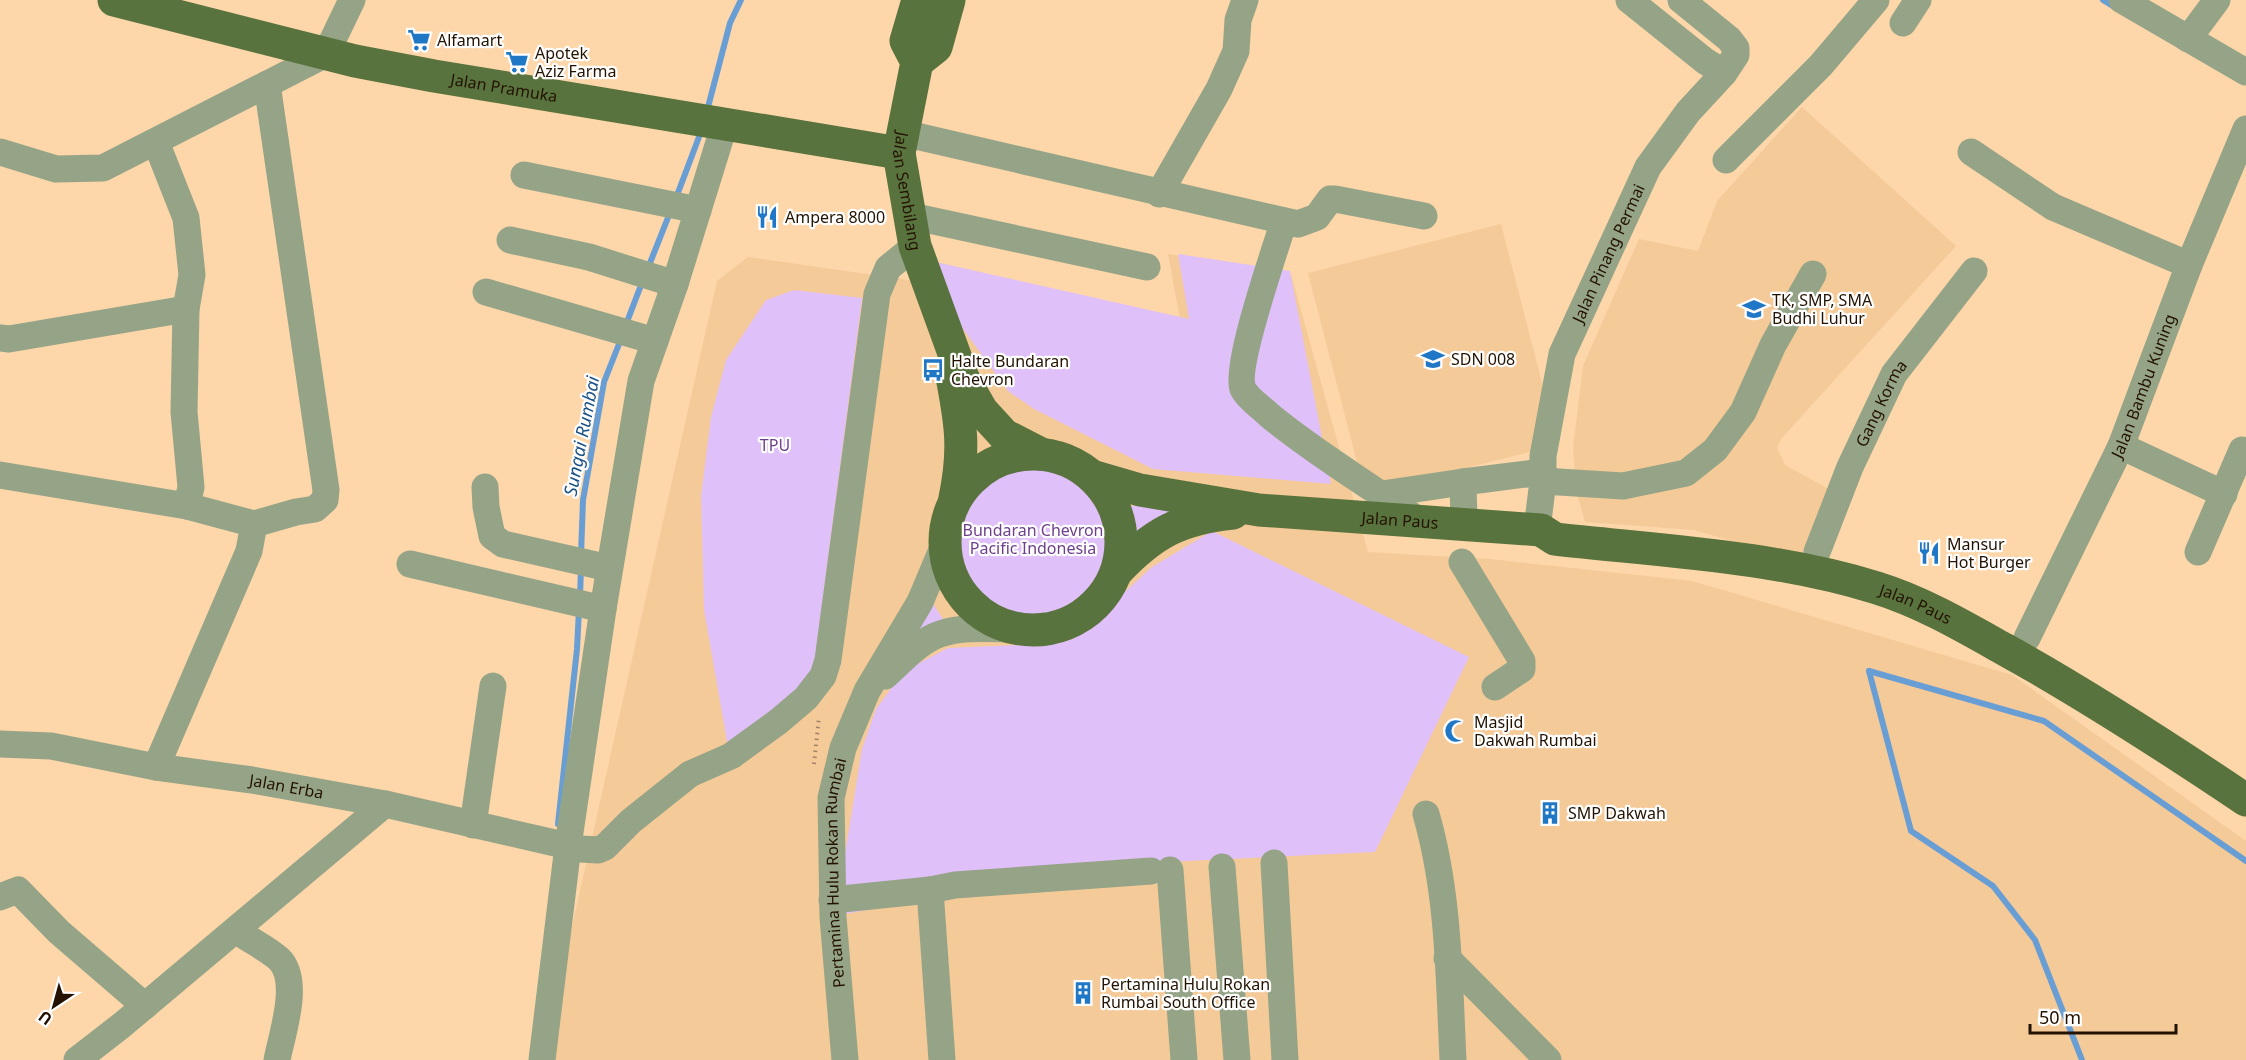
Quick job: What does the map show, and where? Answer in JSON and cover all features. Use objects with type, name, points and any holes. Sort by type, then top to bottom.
[{"type":"main road","name":"Jalan Pramuka","points":[[114,0],[326,54],[434,76],[684,118],[901,143]]},
{"type":"main road","name":"Jalan Sembilang","points":[[918,0],[920,50],[901,143],[913,231],[940,319],[963,378],[982,411],[1004,435],[1041,454]]},
{"type":"main road","name":"Jalan Sembilang","points":[[920,50],[950,0]]},
{"type":"main road","name":"Jalan Sembilang","points":[[940,319],[962,429],[962,464],[955,498]]},
{"type":"main road","points":[[1041,454],[1068,461],[1092,476],[1109,498],[1119,523],[1121,548],[1117,571],[1107,591],[1090,610],[1076,620],[1038,630],[1015,629],[994,621],[975,609],[960,592],[949,570],[944,546],[947,519],[955,498],[970,479],[990,464],[1014,455],[1041,454]]},
{"type":"main road","name":"Jalan Paus","points":[[1092,476],[1140,490],[1259,510],[1464,522],[1533,529],[1556,524],[1588,525],[1687,534],[1817,552],[1941,596],[2027,638],[2246,778]]},
{"type":"main road","name":"Jalan Paus","points":[[1117,571],[1142,545],[1169,528],[1209,515],[1259,510]]},
{"type":"main road","name":"Jalan Paus","points":[[1533,529],[1555,539],[1808,569],[1878,588],[1934,610],[2019,657],[2127,720],[2246,800]]},
{"type":"street","points":[[0,152],[56,169],[103,168],[326,54],[352,0]]},
{"type":"street","points":[[1159,194],[1219,89],[1236,51],[1238,20],[1245,0]]},
{"type":"street","points":[[1629,0],[1716,70],[1724,73]]},
{"type":"street","name":"Jalan Pinang Permai","points":[[1533,529],[1540,470],[1562,354],[1648,168],[1688,112],[1724,73],[1736,55],[1736,48],[1729,39],[1681,0]]},
{"type":"street","points":[[1726,160],[1821,65],[1876,0]]},
{"type":"street","points":[[1903,23],[1918,0]]},
{"type":"street","points":[[2122,0],[2246,72]]},
{"type":"street","points":[[2188,39],[2217,0]]},
{"type":"street","points":[[0,475],[187,507],[254,524],[315,509],[325,500],[326,490],[267,84]]},
{"type":"street","points":[[542,1060],[568,846],[590,564],[641,381],[634,335],[681,207],[725,123]]},
{"type":"street","name":"Jalan Bambu Kuning","points":[[2027,638],[2121,446],[2189,265],[2246,129]]},
{"type":"street","points":[[156,142],[186,218],[192,275],[186,309],[184,412],[191,487],[187,507]]},
{"type":"street","points":[[901,143],[1298,224],[1310,222],[1330,199],[1424,216]]},
{"type":"street","points":[[1971,152],[2053,207],[2189,265]]},
{"type":"street","points":[[524,175],[681,207]]},
{"type":"street","points":[[1284,221],[1249,337],[1242,380],[1243,389],[1305,445],[1418,520]]},
{"type":"street","points":[[913,231],[1148,267]]},
{"type":"street","name":"Jalan Erba","points":[[0,744],[51,746],[156,767],[252,780],[385,804],[568,846],[598,850],[605,847],[632,821],[690,774],[730,756],[779,721],[806,698],[823,676],[828,660],[877,294],[888,268],[913,231]]},
{"type":"street","points":[[510,240],[589,257],[655,278]]},
{"type":"street","name":"Gang Korma","points":[[1817,552],[1850,467],[1894,374],[1974,271]]},
{"type":"street","points":[[1382,494],[1540,470],[1623,486],[1686,473],[1715,450],[1743,412],[1773,345],[1813,274]]},
{"type":"street","points":[[486,292],[634,335]]},
{"type":"street","points":[[0,338],[9,339],[186,309]]},
{"type":"street","points":[[2121,446],[2224,494]]},
{"type":"street","points":[[2198,552],[2242,450]]},
{"type":"street","points":[[1463,482],[1464,522]]},
{"type":"street","points":[[485,487],[486,507],[492,536],[503,544],[590,564]]},
{"type":"street","points":[[156,767],[252,544],[254,524]]},
{"type":"street","name":"Pertamina Hulu Rokan Rumbai","points":[[845,1060],[832,900],[831,798],[843,748],[867,692],[920,602],[944,546]]},
{"type":"street","points":[[1462,562],[1522,661],[1522,669],[1495,687]]},
{"type":"street","points":[[410,564],[587,606]]},
{"type":"street","name":"Pertamina Hulu Rokan Rumbai","points":[[867,692],[915,649],[939,634],[960,630],[1015,629]]},
{"type":"street","points":[[473,825],[494,686]]},
{"type":"street","points":[[77,1060],[145,1006],[385,804]]},
{"type":"street","points":[[1426,814],[1436,857],[1448,958],[1453,1060]]},
{"type":"street","points":[[1274,863],[1285,1060]]},
{"type":"street","points":[[1222,867],[1237,1060]]},
{"type":"street","points":[[832,900],[930,890],[955,885],[1160,871],[1184,1060]]},
{"type":"street","points":[[0,897],[18,890],[60,932],[145,1006]]},
{"type":"street","points":[[930,890],[942,1060]]},
{"type":"street","points":[[236,930],[280,960],[289,975],[289,1002],[277,1060]]},
{"type":"street","points":[[1448,958],[1548,1060]]},
{"type":"shaded area","name":"TK, SMP, SMA Budhi Luhur","points":[[1802,107],[1956,246],[1781,439],[1777,448],[1785,465],[1834,492],[1804,562],[1694,530],[1585,522],[1577,494],[1573,448],[1583,366],[1639,239],[1698,251],[1717,201]]},
{"type":"shaded area","name":"SDN 008","points":[[1501,224],[1558,445],[1365,493],[1308,273]]},
{"type":"shaded area","points":[[1168,254],[1291,274],[1368,552],[1490,559],[1692,581],[2012,675],[2246,841],[2246,1060],[542,1060],[717,281],[748,257],[1180,319]]},
{"type":"green space","points":[[1178,254],[1290,271],[1331,484],[1153,469],[1034,409],[1008,391],[953,315],[936,262],[1189,319]]},
{"type":"green space","name":"TPU","points":[[794,290],[862,298],[811,689],[729,753],[704,610],[701,496],[711,417],[726,360],[766,300]]},
{"type":"green space","name":"Bundaran Chevron Pacific Indonesia","points":[[1033,463],[1062,469],[1076,476],[1087,486],[1097,497],[1104,511],[1110,540],[1104,569],[1097,583],[1087,594],[1076,604],[1062,611],[1033,617],[1004,611],[990,604],[979,594],[969,583],[962,569],[956,540],[962,511],[969,497],[979,486],[990,476],[1004,469]]},
{"type":"green space","points":[[1127,506],[1205,507],[1132,540]]},
{"type":"green space","points":[[1212,531],[1469,657],[1375,852],[1123,864],[839,915],[844,860],[862,749],[876,709],[904,671],[948,648],[1042,644],[1073,639],[1152,567]]},
{"type":"green space","points":[[931,601],[945,622],[923,632],[916,629]]},
{"type":"waterway","name":"Sungai Rumbai","points":[[707,111],[730,23],[741,0]]},
{"type":"waterway","points":[[2103,0],[2116,8]]},
{"type":"waterway","name":"Sungai Rumbai","points":[[676,198],[702,129]]},
{"type":"waterway","name":"Sungai Rumbai","points":[[648,268],[671,210]]},
{"type":"waterway","name":"Sungai Rumbai","points":[[625,327],[643,280]]},
{"type":"waterway","name":"Sungai Rumbai","points":[[581,555],[583,500],[604,382],[621,339]]},
{"type":"waterway","name":"Sungai Rumbai","points":[[580,597],[581,568]]},
{"type":"waterway","name":"Sungai Rumbai","points":[[558,824],[577,649],[579,610]]},
{"type":"waterway","points":[[1869,671],[1911,831],[1993,886],[2035,940],[2082,1060]]},
{"type":"waterway","points":[[1869,671],[2044,721],[2246,861]]},
{"type":"place","name":"Alfamart","points":[[419,40]]},
{"type":"place","name":"Apotek Aziz Farma","points":[[517,62]]},
{"type":"place","name":"Ampera 8000","points":[[767,217]]},
{"type":"place","name":"TK, SMP, SMA Budhi Luhur","points":[[1754,309]]},
{"type":"place","name":"SDN 008","points":[[1433,359]]},
{"type":"place","name":"Halte Bundaran Chevron","points":[[933,370]]},
{"type":"place","name":"Mansur Hot Burger","points":[[1929,553]]},
{"type":"place","name":"Masjid Dakwah Rumbai","points":[[1456,731]]},
{"type":"place","name":"SMP Dakwah","points":[[1550,813]]},
{"type":"place","name":"Pertamina Hulu Rokan Rumbai South Office","points":[[1083,993]]}]
